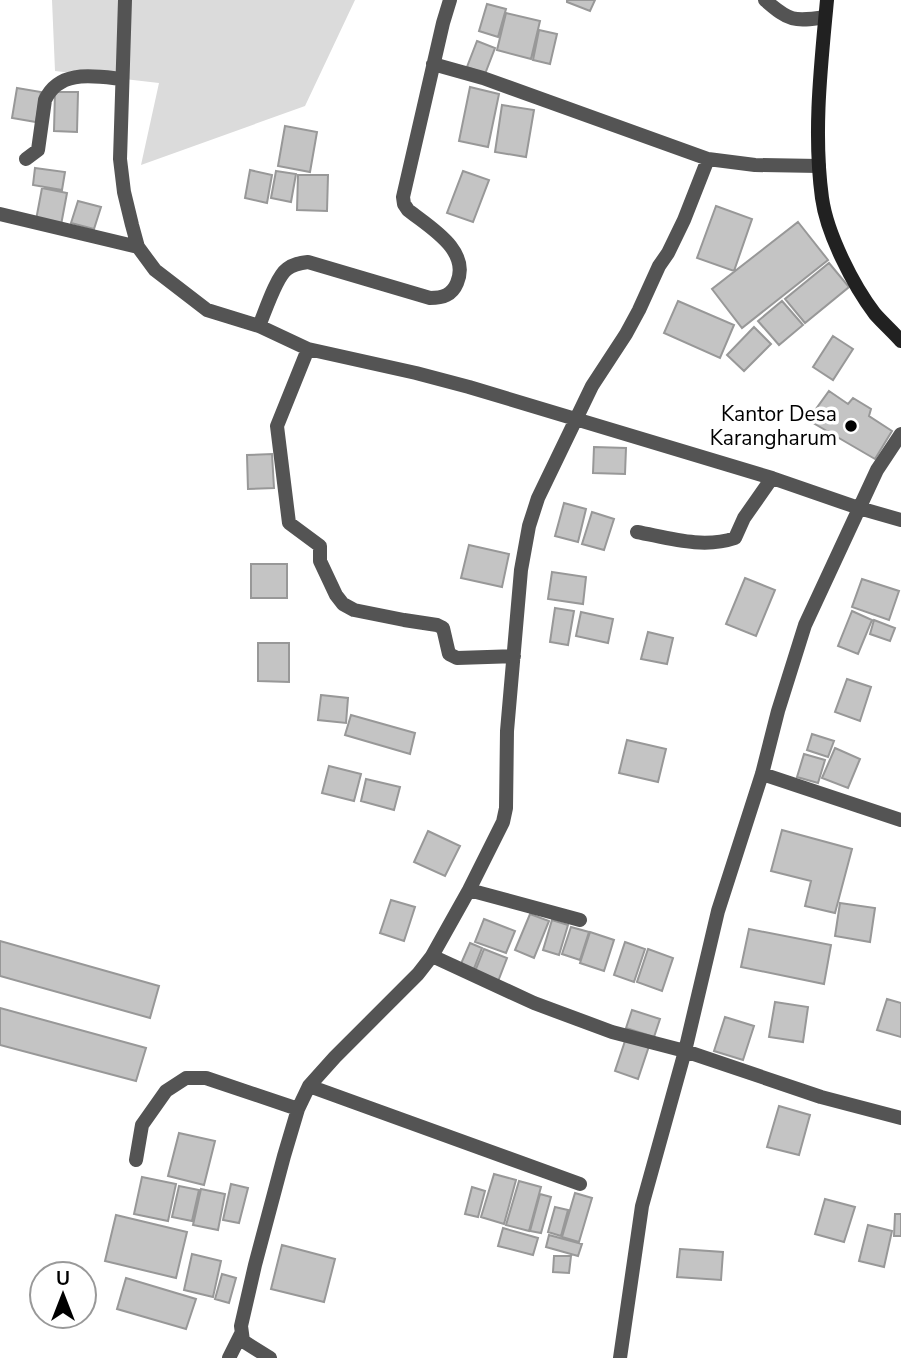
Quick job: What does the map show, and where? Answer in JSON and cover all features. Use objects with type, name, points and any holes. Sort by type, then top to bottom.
[{"type":"street","points":[[125,0],[121,174],[138,247],[155,270],[207,310],[259,326],[308,349],[416,373],[576,419],[901,520]]},
{"type":"street","points":[[259,326],[279,278],[284,270],[294,264],[308,262],[430,298],[448,295],[456,286],[460,267],[458,257],[446,240],[408,210],[403,197],[450,0]]},
{"type":"street","points":[[765,0],[789,18],[796,20],[825,17]]},
{"type":"street","points":[[827,0],[818,108],[822,200],[834,238],[852,277],[875,313],[901,341]]},
{"type":"street","points":[[433,64],[482,78],[708,159],[755,165],[819,166]]},
{"type":"street","points":[[26,159],[38,150],[45,100],[56,84],[78,76],[122,79]]},
{"type":"street","points":[[270,1358],[243,1341],[241,1326],[298,1109],[309,1086],[418,974],[432,956],[503,822],[506,808],[507,732],[521,570],[529,526],[538,498],[592,386],[626,334],[668,253],[708,159]]},
{"type":"street","points":[[0,214],[138,247]]},
{"type":"street","points":[[308,349],[277,426],[289,523],[320,546],[320,561],[336,595],[343,604],[354,610],[443,628],[449,654],[457,658],[514,656]]},
{"type":"street","points":[[620,1358],[642,1206],[685,1051],[718,911],[762,774],[778,711],[805,625],[877,470],[901,435]]},
{"type":"street","points":[[637,532],[698,543],[723,542],[735,538],[744,518],[772,478]]},
{"type":"street","points":[[762,774],[901,820]]},
{"type":"street","points":[[468,890],[580,920]]},
{"type":"street","points":[[432,956],[534,1003],[612,1032],[685,1051],[821,1097],[901,1118]]},
{"type":"street","points":[[136,1160],[142,1125],[166,1091],[186,1078],[206,1078],[298,1109]]},
{"type":"street","points":[[309,1086],[580,1184]]},
{"type":"street","points":[[229,1358],[241,1334]]},
{"type":"shaded area","points":[[52,0],[355,0],[305,106],[141,165],[159,83],[55,71]]},
{"type":"building","points":[[567,0],[595,0],[590,11]]},
{"type":"building","points":[[487,4],[506,9],[498,37],[479,31]]},
{"type":"building","points":[[506,13],[540,21],[531,59],[497,50]]},
{"type":"building","points":[[539,30],[557,34],[550,64],[533,60]]},
{"type":"building","points":[[477,41],[495,48],[485,74],[467,67]]},
{"type":"building","points":[[470,87],[499,94],[488,147],[459,141]]},
{"type":"building","points":[[17,88],[41,92],[36,122],[12,118]]},
{"type":"building","points":[[55,92],[78,92],[77,132],[54,131]]},
{"type":"building","points":[[502,105],[534,110],[526,157],[495,152]]},
{"type":"building","points":[[285,126],[317,132],[310,172],[278,166]]},
{"type":"building","points":[[35,168],[65,172],[62,190],[33,185]]},
{"type":"building","points":[[250,170],[272,175],[267,203],[245,198]]},
{"type":"building","points":[[276,171],[296,174],[291,202],[271,198]]},
{"type":"building","points":[[463,171],[489,180],[473,222],[447,213]]},
{"type":"building","points":[[298,175],[328,175],[327,211],[297,210]]},
{"type":"building","points":[[42,188],[67,193],[61,225],[36,220]]},
{"type":"building","points":[[78,201],[101,207],[94,229],[71,223]]},
{"type":"building","points":[[716,206],[752,219],[734,271],[697,258]]},
{"type":"building","points":[[798,222],[828,260],[742,328],[712,289]]},
{"type":"building","points":[[829,263],[849,287],[805,323],[785,299]]},
{"type":"building","points":[[678,301],[734,325],[720,358],[664,333]]},
{"type":"building","points":[[782,301],[803,325],[779,345],[758,321]]},
{"type":"building","points":[[754,327],[771,344],[744,371],[727,355]]},
{"type":"building","points":[[833,336],[853,349],[833,380],[813,367]]},
{"type":"building","name":"Kantor Desa Karangharum","points":[[829,391],[848,404],[853,398],[871,409],[869,416],[892,431],[875,459],[808,420]]},
{"type":"building","points":[[594,447],[626,448],[625,474],[593,473]]},
{"type":"building","points":[[272,454],[274,488],[248,489],[247,455]]},
{"type":"building","points":[[564,503],[586,509],[578,542],[555,536]]},
{"type":"building","points":[[592,512],[614,519],[604,550],[582,544]]},
{"type":"building","points":[[469,545],[509,554],[502,587],[461,578]]},
{"type":"building","points":[[251,564],[287,564],[287,598],[251,598]]},
{"type":"building","points":[[552,572],[586,577],[583,604],[548,599]]},
{"type":"building","points":[[745,578],[775,590],[756,636],[726,624]]},
{"type":"building","points":[[862,579],[899,591],[889,620],[852,607]]},
{"type":"building","points":[[555,608],[574,611],[568,645],[550,642]]},
{"type":"building","points":[[852,611],[872,620],[858,654],[838,646]]},
{"type":"building","points":[[581,612],[613,619],[608,643],[576,636]]},
{"type":"building","points":[[874,620],[895,628],[890,641],[870,634]]},
{"type":"building","points":[[648,632],[673,638],[667,664],[641,659]]},
{"type":"building","points":[[258,643],[289,643],[289,682],[258,681]]},
{"type":"building","points":[[847,679],[871,687],[860,721],[835,712]]},
{"type":"building","points":[[321,695],[348,698],[346,723],[318,720]]},
{"type":"building","points":[[351,715],[415,733],[410,754],[345,735]]},
{"type":"building","points":[[812,734],[834,741],[828,757],[807,750]]},
{"type":"building","points":[[627,740],[666,749],[658,782],[619,773]]},
{"type":"building","points":[[835,748],[860,759],[848,788],[822,778]]},
{"type":"building","points":[[804,754],[825,760],[818,783],[797,777]]},
{"type":"building","points":[[329,766],[361,774],[354,801],[322,793]]},
{"type":"building","points":[[366,779],[400,787],[394,810],[361,801]]},
{"type":"building","points":[[782,830],[852,849],[835,913],[805,906],[811,881],[771,871]]},
{"type":"building","points":[[428,831],[460,846],[445,876],[414,862]]},
{"type":"building","points":[[391,900],[415,907],[404,941],[380,933]]},
{"type":"building","points":[[840,903],[875,908],[870,942],[835,936]]},
{"type":"building","points":[[530,914],[549,921],[534,958],[515,950]]},
{"type":"building","points":[[484,919],[515,931],[506,953],[475,942]]},
{"type":"building","points":[[552,920],[568,925],[559,955],[543,950]]},
{"type":"building","points":[[571,927],[589,932],[580,960],[562,954]]},
{"type":"building","points":[[749,929],[831,945],[824,984],[741,967]]},
{"type":"building","points":[[590,932],[614,940],[604,971],[580,963]]},
{"type":"building","points":[[0,941],[159,986],[150,1018],[0,976]]},
{"type":"building","points":[[625,942],[645,949],[634,982],[614,975]]},
{"type":"building","points":[[470,943],[482,948],[473,971],[460,966]]},
{"type":"building","points":[[484,949],[507,958],[497,984],[474,974]]},
{"type":"building","points":[[648,949],[673,958],[662,991],[637,982]]},
{"type":"building","points":[[887,999],[901,1003],[901,1037],[877,1030]]},
{"type":"building","points":[[775,1002],[808,1007],[803,1042],[769,1037]]},
{"type":"building","points":[[0,1008],[146,1048],[136,1081],[0,1045]]},
{"type":"building","points":[[632,1010],[660,1019],[654,1037],[626,1028]]},
{"type":"building","points":[[725,1017],[754,1026],[743,1060],[714,1051]]},
{"type":"building","points":[[626,1038],[649,1046],[638,1079],[615,1071]]},
{"type":"building","points":[[779,1106],[810,1115],[799,1155],[767,1147]]},
{"type":"building","points":[[179,1133],[215,1141],[204,1185],[168,1176]]},
{"type":"building","points":[[494,1174],[516,1180],[504,1224],[481,1217]]},
{"type":"building","points":[[142,1177],[176,1184],[168,1221],[134,1214]]},
{"type":"building","points":[[519,1181],[541,1187],[529,1231],[506,1225]]},
{"type":"building","points":[[231,1184],[248,1188],[239,1223],[223,1220]]},
{"type":"building","points":[[179,1186],[199,1190],[192,1221],[172,1217]]},
{"type":"building","points":[[472,1187],[485,1191],[478,1217],[465,1214]]},
{"type":"building","points":[[201,1189],[225,1194],[218,1230],[193,1225]]},
{"type":"building","points":[[575,1193],[592,1198],[579,1242],[562,1237]]},
{"type":"building","points":[[540,1194],[551,1197],[541,1233],[530,1231]]},
{"type":"building","points":[[825,1199],[855,1207],[844,1242],[815,1234]]},
{"type":"building","points":[[555,1207],[568,1210],[561,1236],[548,1232]]},
{"type":"building","points":[[895,1214],[901,1214],[901,1236],[894,1236]]},
{"type":"building","points":[[116,1215],[187,1232],[176,1278],[105,1261]]},
{"type":"building","points":[[868,1225],[892,1231],[884,1267],[859,1261]]},
{"type":"building","points":[[503,1228],[538,1238],[533,1255],[498,1246]]},
{"type":"building","points":[[549,1235],[582,1244],[578,1256],[546,1247]]},
{"type":"building","points":[[282,1245],[335,1259],[324,1302],[271,1289]]},
{"type":"building","points":[[680,1249],[723,1252],[721,1280],[677,1277]]},
{"type":"building","points":[[192,1254],[221,1261],[213,1297],[184,1290]]},
{"type":"building","points":[[554,1256],[571,1256],[569,1273],[553,1272]]},
{"type":"building","points":[[222,1274],[236,1278],[229,1303],[215,1299]]},
{"type":"building","points":[[126,1278],[196,1299],[186,1329],[117,1309]]},
{"type":"place","name":"Kantor Desa Karangharum","points":[[851,426]]}]
